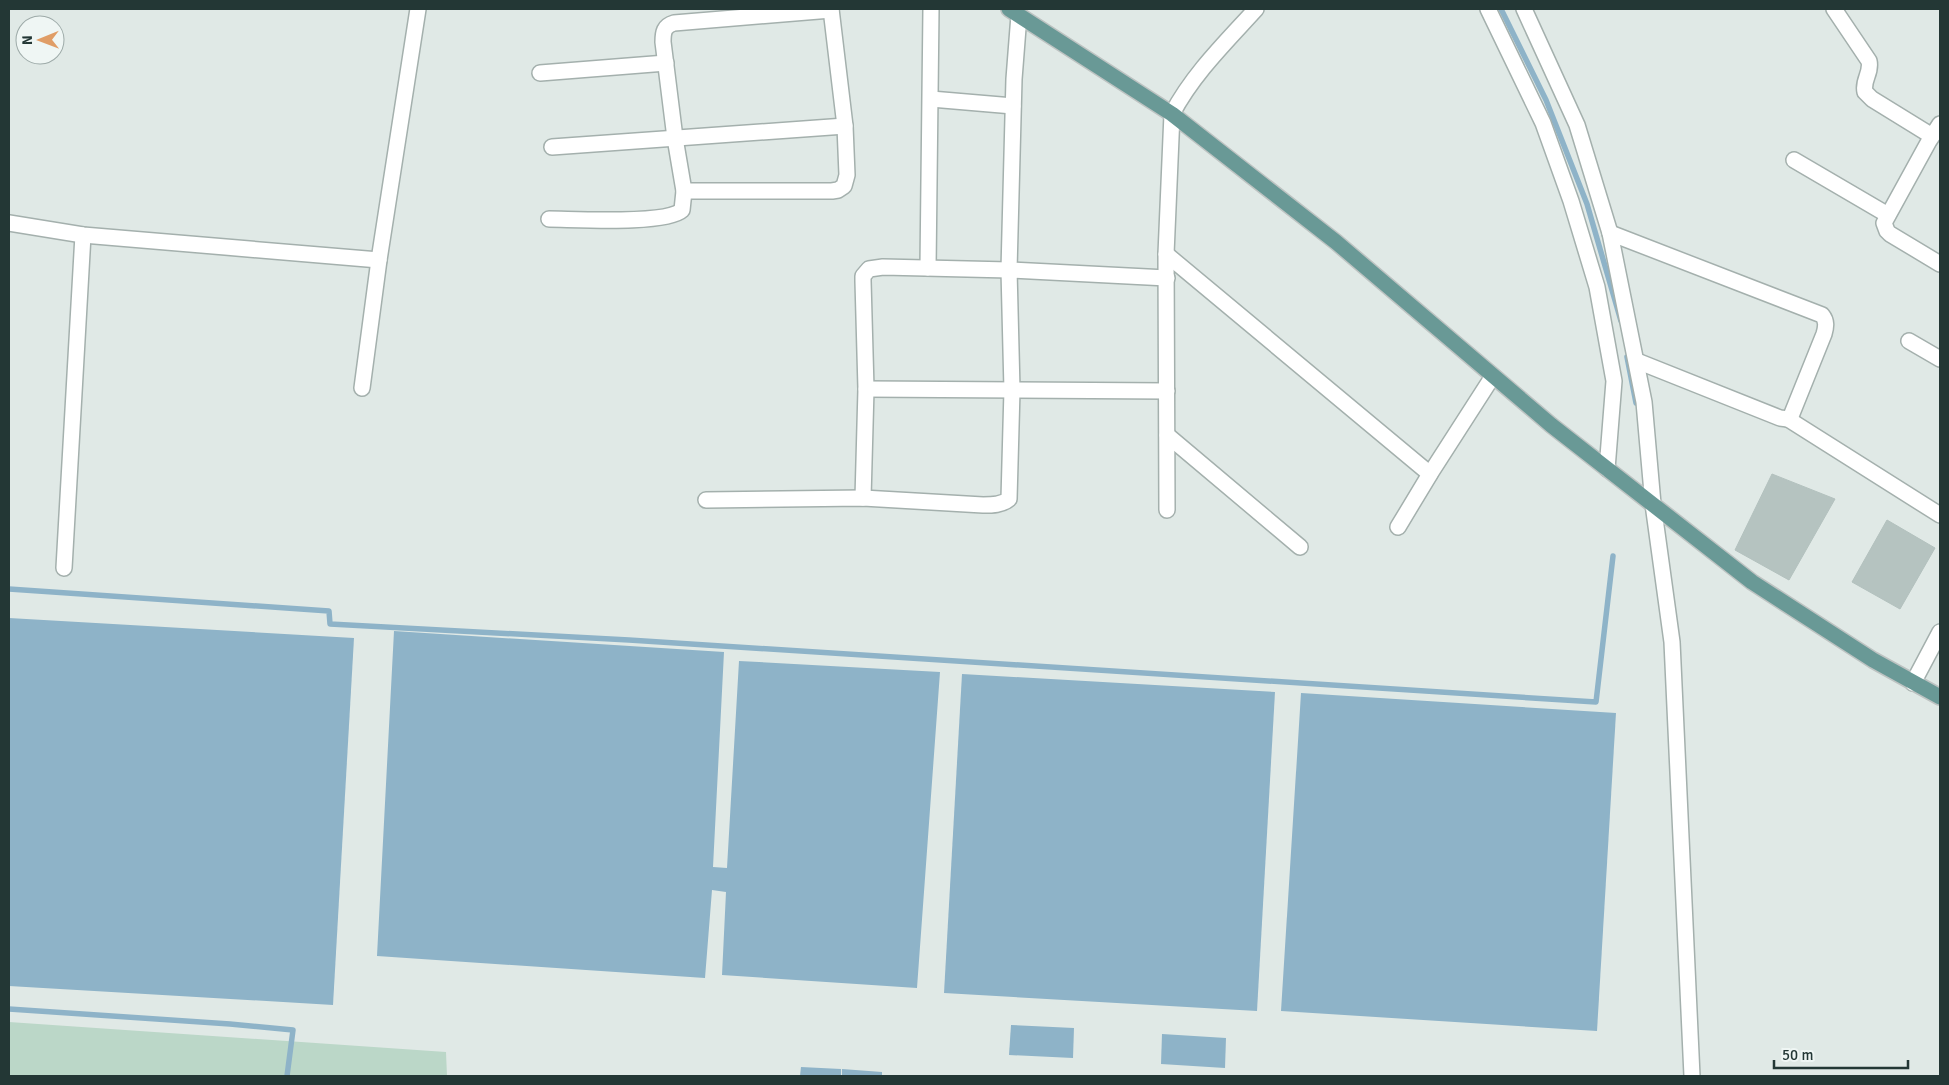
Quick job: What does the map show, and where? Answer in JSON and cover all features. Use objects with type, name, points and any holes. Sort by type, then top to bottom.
[{"type":"main road","points":[[1014,12],[1172,114],[1336,242],[1551,425],[1752,582],[1873,660],[1940,697]]},
{"type":"street","points":[[362,388],[379,260],[418,9]]},
{"type":"street","points":[[928,268],[931,9]]},
{"type":"street","points":[[1167,510],[1166,254],[1172,114],[1195,78],[1256,9]]},
{"type":"street","points":[[1488,9],[1543,123],[1597,287],[1614,381],[1607,469]]},
{"type":"street","points":[[1524,9],[1577,125],[1610,233],[1644,402],[1653,504],[1672,642],[1692,1076]]},
{"type":"street","points":[[1834,9],[1869,61],[1870,71],[1864,82],[1865,92],[1872,99],[1935,137],[1884,224],[1887,231],[1940,264]]},
{"type":"street","points":[[548,219],[660,218],[679,213],[682,210],[684,191],[675,138],[666,63],[663,35],[665,28],[671,24],[831,10],[848,175],[844,186],[838,190],[684,191]]},
{"type":"street","points":[[706,500],[863,498],[983,505],[996,505],[1007,502],[1010,495],[1012,390],[1009,270],[1014,12]]},
{"type":"street","points":[[540,73],[666,63]]},
{"type":"street","points":[[931,99],[1013,106]]},
{"type":"street","points":[[552,147],[844,126]]},
{"type":"street","points":[[1794,160],[1888,215]]},
{"type":"street","points":[[9,223],[83,235],[379,260]]},
{"type":"street","points":[[1610,233],[1822,315],[1826,327],[1791,416],[1788,419]]},
{"type":"street","points":[[64,568],[83,235]]},
{"type":"street","points":[[1166,254],[1430,474]]},
{"type":"street","points":[[863,498],[866,389],[863,276],[869,269],[1009,270],[1167,278]]},
{"type":"street","points":[[1909,341],[1940,359]]},
{"type":"street","points":[[1637,361],[1780,418],[1788,419],[1940,515]]},
{"type":"street","points":[[1398,527],[1493,376]]},
{"type":"street","points":[[866,389],[1167,391]]},
{"type":"street","points":[[1167,435],[1300,547]]},
{"type":"street","points":[[1913,683],[1940,632]]},
{"type":"green space","points":[[9,1022],[446,1052],[447,1076],[9,1076]]},
{"type":"water","points":[[9,618],[354,638],[333,1005],[9,986]]},
{"type":"water","points":[[394,631],[724,652],[713,867],[727,868],[739,661],[940,672],[917,988],[722,975],[726,892],[712,890],[705,978],[377,956]]},
{"type":"water","points":[[962,674],[1275,692],[1257,1011],[944,993]]},
{"type":"water","points":[[1301,693],[1616,713],[1597,1031],[1281,1011]]},
{"type":"water","points":[[1011,1025],[1074,1028],[1073,1058],[1009,1055]]},
{"type":"water","points":[[1162,1034],[1226,1038],[1225,1068],[1161,1064]]},
{"type":"water","points":[[801,1067],[841,1069],[841,1076],[800,1076]]},
{"type":"water","points":[[842,1069],[882,1072],[882,1076],[842,1076]]},
{"type":"building","points":[[1772,474],[1835,499],[1789,580],[1735,550]]},
{"type":"building","points":[[1887,520],[1935,548],[1900,609],[1852,582]]},
{"type":"waterway","points":[[1501,9],[1546,100],[1587,204],[1621,321]]},
{"type":"waterway","points":[[1627,357],[1636,403]]},
{"type":"waterway","points":[[9,589],[329,611],[330,624],[629,640],[1596,702],[1613,556]]},
{"type":"waterway","points":[[9,1009],[293,1030],[287,1076]]}]
